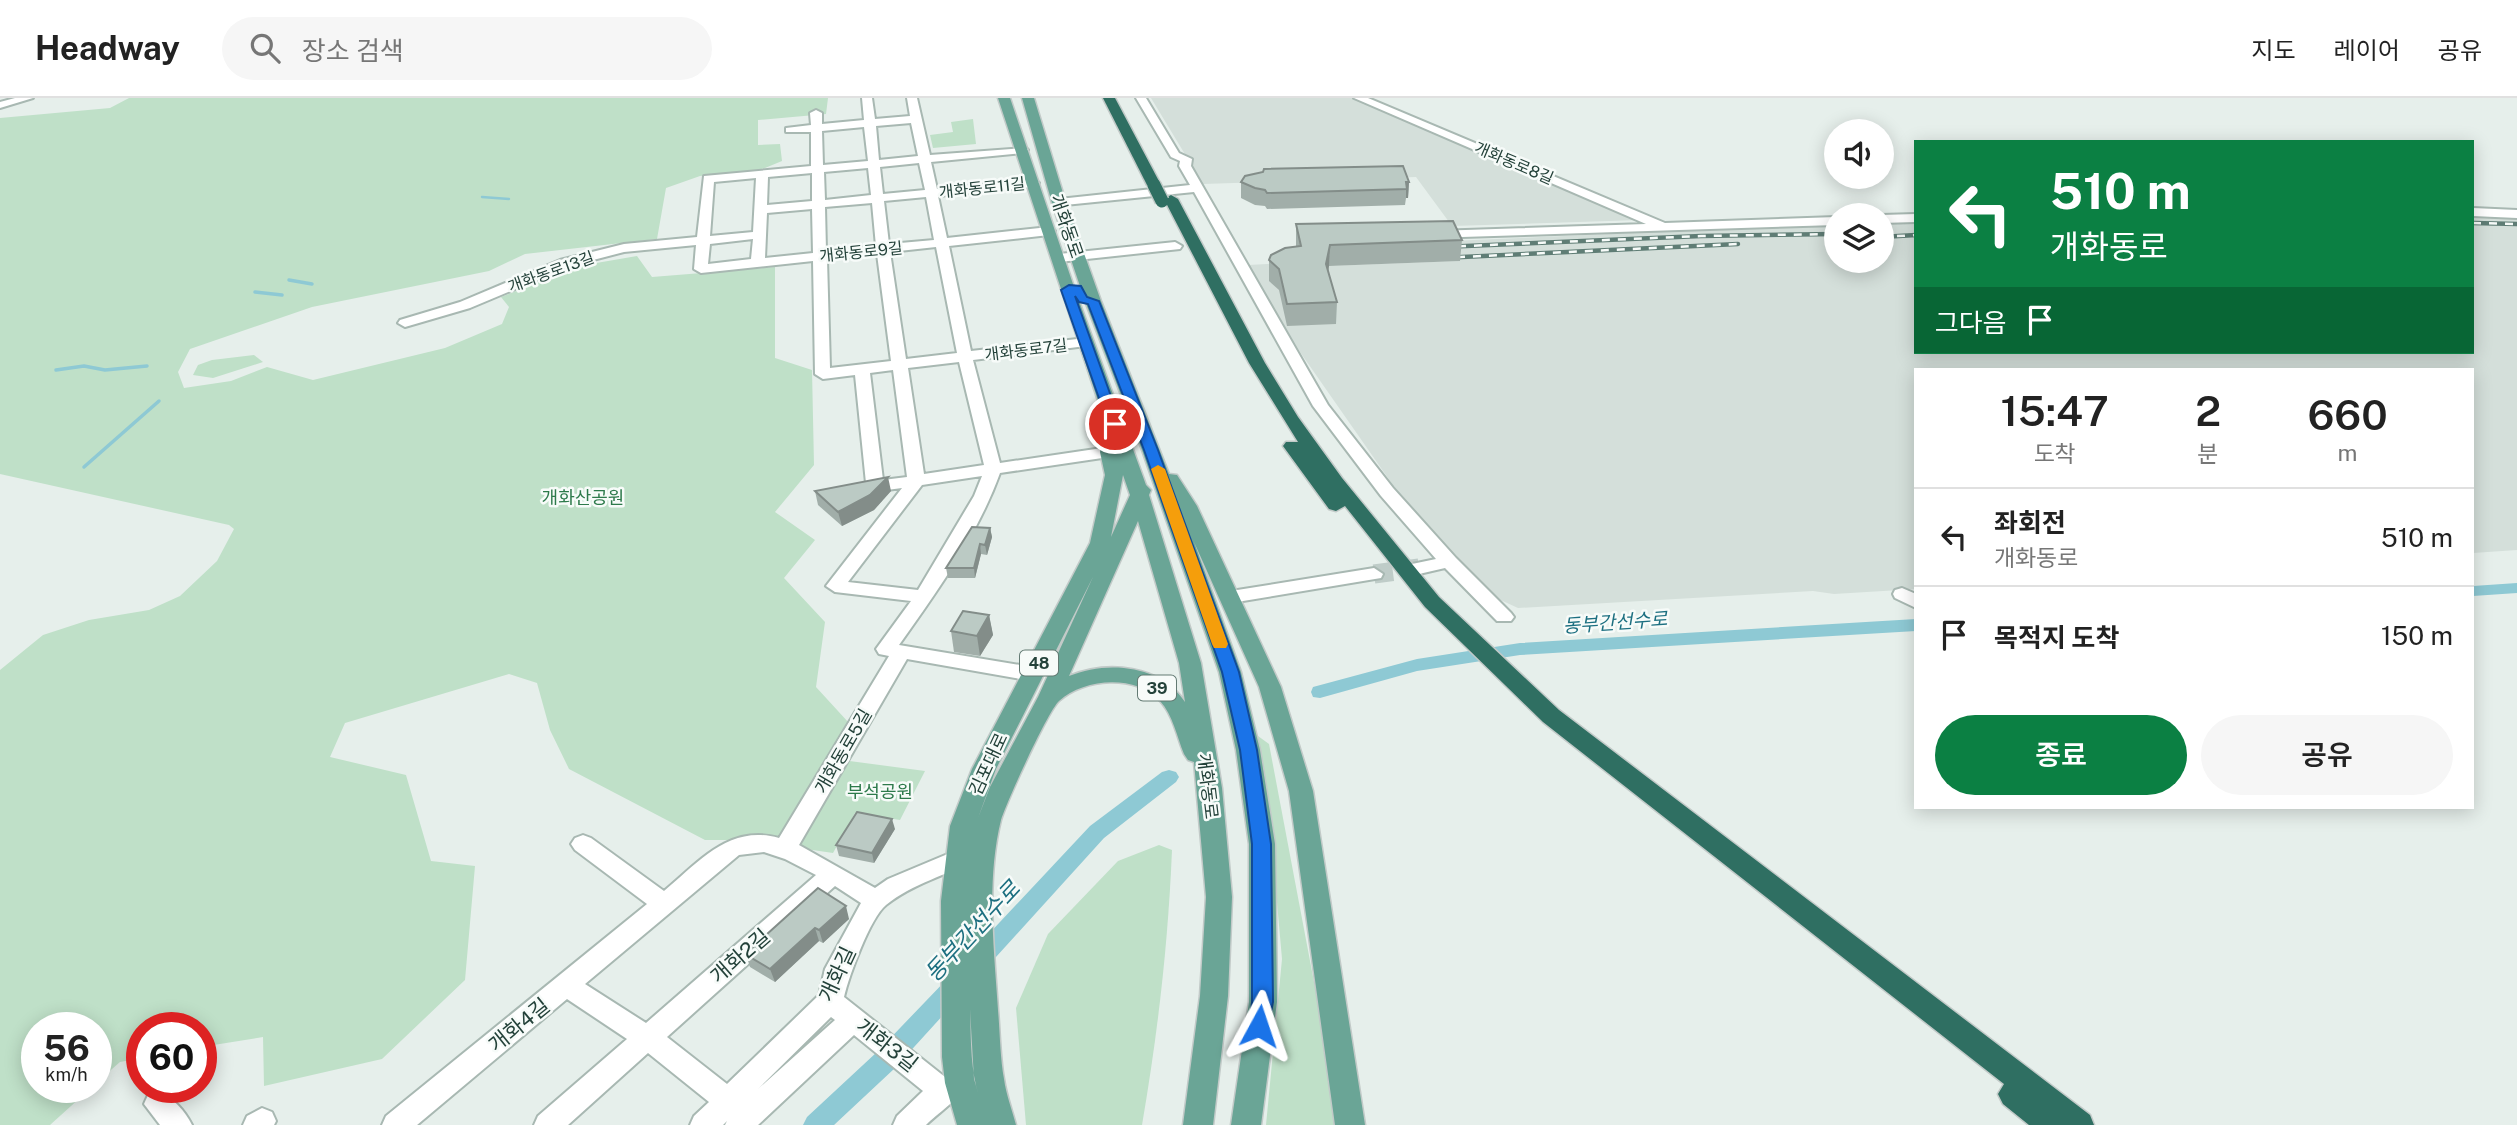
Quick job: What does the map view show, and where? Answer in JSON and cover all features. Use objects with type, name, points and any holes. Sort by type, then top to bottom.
[{"type":"highway","points":[[1109,98],[1158,184]]},
{"type":"highway","points":[[1116,98],[1275,421],[1317,482],[1424,603],[1544,717],[2052,1125]]},
{"type":"highway","points":[[1544,717],[2079,1125]]},
{"type":"main road","name":"개화동로","points":[[1004,98],[1049,231],[1093,301],[1151,450],[1230,672],[1248,750],[1262,844],[1263,1002],[1246,1125]]},
{"type":"main road","name":"개화동로","points":[[1028,98],[1059,203],[1068,258],[1067,290],[1140,496],[1190,663],[1210,788],[1219,897],[1214,996],[1198,1125]]},
{"type":"main road","points":[[1067,290],[1075,288],[1082,299],[1093,301]]},
{"type":"main road","name":"김포대로","points":[[972,1125],[947,1078],[954,901],[962,826],[980,778],[1100,543],[1114,475],[1109,452],[1115,424]]},
{"type":"main road","points":[[1151,450],[1187,506],[1231,597],[1270,687],[1301,791],[1350,1125]]},
{"type":"main road","name":"김포대로","points":[[1001,1125],[989,1079],[980,947],[982,862],[989,820],[1002,787],[1049,696],[1140,496],[1151,450]]},
{"type":"main road","name":"39","points":[[1049,696],[1092,676],[1129,676],[1166,693],[1177,709],[1210,788]]},
{"type":"street","points":[[0,105],[28,98]]},
{"type":"street","points":[[867,98],[883,250],[916,481],[835,586],[924,597]]},
{"type":"street","points":[[912,98],[931,193]]},
{"type":"street","points":[[1140,98],[1175,155],[1186,159],[1185,166],[1197,188],[1321,406],[1387,492],[1449,562],[1504,617]]},
{"type":"street","name":"개화동로8길","points":[[1360,98],[1668,228]]},
{"type":"street","points":[[816,113],[823,369]]},
{"type":"street","points":[[790,130],[916,119]]},
{"type":"street","points":[[702,240],[708,179],[817,165],[1021,147]]},
{"type":"street","points":[[758,264],[762,173]]},
{"type":"street","name":"개화동로11길","points":[[759,210],[1033,183]]},
{"type":"street","points":[[1059,203],[1197,188]]},
{"type":"street","name":"개화동로11길","points":[[931,193],[941,244]]},
{"type":"street","points":[[2474,212],[2517,214]]},
{"type":"street","points":[[1894,219],[1914,218]]},
{"type":"street","name":"개화동로8길","points":[[1427,235],[1824,222]]},
{"type":"street","name":"개화동로9길","points":[[702,240],[701,269],[1049,231]]},
{"type":"street","name":"개화동로13길","points":[[405,323],[465,305],[565,264],[624,248],[758,235]]},
{"type":"street","name":"개화동로7길","points":[[941,244],[993,469]]},
{"type":"street","points":[[1068,258],[1175,246]]},
{"type":"street","name":"개화동로7길","points":[[823,369],[1085,338]]},
{"type":"street","name":"개화동로7길","points":[[823,369],[862,369],[900,360]]},
{"type":"street","points":[[862,369],[875,486]]},
{"type":"street","points":[[843,491],[1109,452]]},
{"type":"street","points":[[993,469],[983,496],[924,597],[886,649],[1032,674]]},
{"type":"street","points":[[1419,568],[1449,562]]},
{"type":"street","points":[[1231,597],[1374,575]]},
{"type":"street","name":"개화동로5길","points":[[784,850],[901,652]]},
{"type":"street","points":[[567,986],[732,848],[763,843],[784,850],[833,874],[875,900],[896,886],[957,858],[982,862]]},
{"type":"street","points":[[583,844],[664,904]]},
{"type":"street","name":"개화2길","points":[[648,1038],[833,874]]},
{"type":"street","name":"개화길","points":[[738,1116],[830,1001],[838,969],[875,900]]},
{"type":"street","name":"개화4길","points":[[396,1125],[567,986],[648,1038],[738,1116]]},
{"type":"street","name":"개화3길","points":[[830,1001],[863,1026],[947,1078]]},
{"type":"street","name":"개화길","points":[[704,1125],[738,1116],[863,1026]]},
{"type":"street","points":[[548,1125],[648,1038]]},
{"type":"street","points":[[907,1125],[947,1078]]},
{"type":"street","points":[[158,1104],[178,1125]]},
{"type":"shaded area","points":[[1151,98],[1352,98],[1640,220],[1452,226],[1416,177],[1203,184]]},
{"type":"shaded area","points":[[2474,215],[2517,217],[2517,550],[2474,553],[2474,368],[1914,368],[1914,589],[1834,594],[1813,591],[1518,608],[1494,597],[1404,501],[1300,352],[1248,265],[1311,262],[1328,266],[1460,261],[1451,241],[1824,225],[1824,273],[1894,273],[1894,222],[1914,221],[1914,354],[2474,354]]},
{"type":"green space","name":"개화산공원","points":[[129,98],[828,98],[826,114],[758,120],[758,145],[780,144],[782,161],[755,172],[700,176],[666,188],[657,239],[525,254],[489,271],[312,307],[190,349],[178,372],[184,388],[231,381],[267,367],[313,380],[445,348],[502,324],[509,307],[501,297],[579,266],[637,256],[652,277],[775,267],[775,358],[812,370],[814,465],[775,512],[815,540],[784,578],[825,622],[816,687],[849,723],[777,840],[705,840],[569,769],[550,730],[537,683],[509,674],[345,723],[330,757],[406,775],[431,861],[475,866],[465,980],[382,1059],[264,1086],[263,1037],[217,1044],[217,1012],[126,1012],[126,1061],[112,1069],[112,1012],[21,1012],[21,1103],[74,1103],[50,1125],[0,1125],[0,670],[43,635],[89,620],[149,610],[180,596],[217,561],[234,529],[229,525],[0,474],[0,118],[110,108]]},
{"type":"green space","points":[[973,119],[976,144],[933,148],[930,135],[953,132],[951,122]]},
{"type":"green space","points":[[254,355],[263,362],[213,378],[193,375],[198,365],[212,360]]},
{"type":"green space","points":[[1258,736],[1269,744],[1328,1056],[1337,1125],[1266,1125],[1282,959],[1267,789]]},
{"type":"green space","name":"부석공원","points":[[842,760],[925,771],[900,820],[855,813],[833,853],[792,847]]},
{"type":"green space","points":[[1159,845],[1172,850],[1168,920],[1162,988],[1142,1125],[1026,1125],[1016,1008],[1048,934],[1118,861]]},
{"type":"building","points":[[1403,166],[1409,182],[1406,182],[1407,189],[1267,193],[1241,182],[1245,176],[1263,172],[1264,169]]},
{"type":"building","points":[[1453,221],[1462,240],[1330,245],[1326,264],[1337,302],[1287,304],[1279,269],[1269,260],[1271,255],[1285,248],[1301,246],[1296,224]]},
{"type":"building","points":[[888,477],[870,495],[838,512],[815,491]]},
{"type":"building","points":[[972,527],[990,528],[985,545],[980,544],[974,568],[946,568]]},
{"type":"building","points":[[963,611],[989,615],[977,636],[951,631]]},
{"type":"building","points":[[857,812],[892,819],[872,853],[836,845]]},
{"type":"building","points":[[818,888],[846,906],[819,930],[815,928],[770,969],[745,954]]},
{"type":"waterway","points":[[482,197],[509,199]]},
{"type":"waterway","points":[[289,280],[312,284]]},
{"type":"waterway","points":[[255,292],[282,295]]},
{"type":"waterway","points":[[56,370],[84,366],[105,370],[147,366]]},
{"type":"waterway","points":[[84,467],[159,401]]},
{"type":"waterway","name":"동부간선수로","points":[[2474,591],[2517,588]]},
{"type":"waterway","name":"동부간선수로","points":[[1320,692],[1417,665],[1520,649],[1914,625]]},
{"type":"waterway","name":"동부간선수로","points":[[978,961],[1097,832],[1169,777]]},
{"type":"waterway","name":"동부간선수로","points":[[816,1125],[886,1060],[957,984]]},
{"type":"tunnel","points":[[1374,574],[1419,568]]},
{"type":"railway","points":[[2474,223],[2517,224]]},
{"type":"railway","points":[[1442,247],[1701,236],[1824,234]]},
{"type":"railway","points":[[1894,236],[1914,235]]},
{"type":"railway","points":[[1441,258],[1738,244]]},
{"type":"slow traffic","points":[[1158,469],[1220,644]]},
{"type":"route","points":[[1115,424],[1067,290],[1069,288],[1077,289],[1083,300],[1093,301],[1151,450],[1230,672],[1248,750],[1262,844],[1263,1002],[1259,1026]]}]
